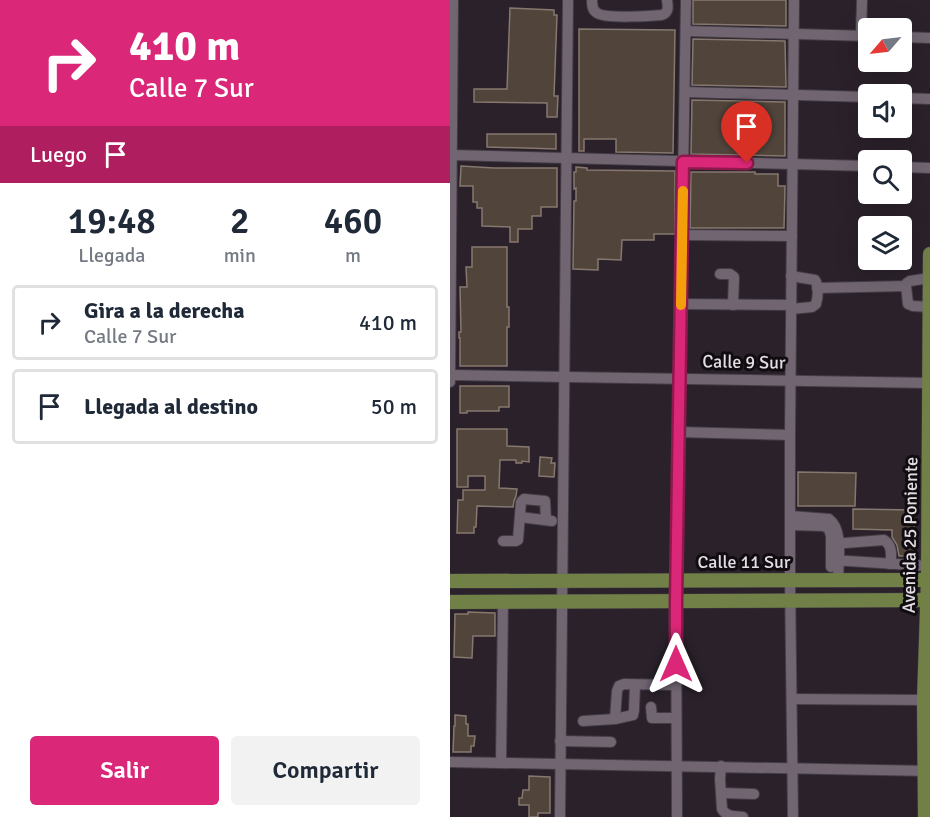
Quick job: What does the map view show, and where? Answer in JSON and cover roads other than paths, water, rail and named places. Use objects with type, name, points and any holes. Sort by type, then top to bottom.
[{"type":"main road","name":"Avenida 25 Poniente","points":[[925,817],[928,771],[924,700],[929,587],[930,254]]},
{"type":"main road","name":"Calle 11 Sur","points":[[450,602],[503,602],[562,591],[790,590],[835,580],[929,587]]},
{"type":"main road","name":"Calle 11 Sur","points":[[450,581],[562,591],[929,587]]},
{"type":"street","points":[[450,382],[453,0]]},
{"type":"street","points":[[560,817],[568,0]]},
{"type":"street","points":[[592,0],[592,6],[597,14],[611,16],[662,15],[668,9],[667,0]]},
{"type":"street","points":[[677,817],[676,591],[686,0]]},
{"type":"street","points":[[793,817],[790,435],[794,0]]},
{"type":"street","points":[[862,0],[864,18]]},
{"type":"street","points":[[686,31],[858,36]]},
{"type":"street","points":[[912,37],[930,38]]},
{"type":"street","points":[[685,92],[858,97]]},
{"type":"street","points":[[912,98],[930,99]]},
{"type":"street","points":[[451,155],[858,166]]},
{"type":"street","points":[[912,167],[930,168]]},
{"type":"street","points":[[682,235],[792,236]]},
{"type":"street","points":[[720,274],[730,274],[734,277],[733,304]]},
{"type":"street","points":[[681,304],[814,306],[817,301],[817,288],[814,280],[791,276]]},
{"type":"street","points":[[930,278],[910,281],[906,286],[908,304],[930,307]]},
{"type":"street","points":[[817,288],[906,286]]},
{"type":"street","name":"Calle 9 Sur","points":[[450,375],[930,382]]},
{"type":"street","points":[[679,432],[790,435]]},
{"type":"street","points":[[503,542],[518,540],[522,500],[543,500],[546,503],[546,520]]},
{"type":"street","points":[[520,517],[563,522]]},
{"type":"street","points":[[790,521],[829,519],[834,522],[837,528],[835,580]]},
{"type":"street","points":[[835,543],[884,540],[889,543],[890,564]]},
{"type":"street","points":[[835,560],[890,564],[929,587]]},
{"type":"street","points":[[450,587],[562,591]]},
{"type":"street","points":[[450,596],[562,591]]},
{"type":"street","points":[[501,762],[503,602]]},
{"type":"street","points":[[615,719],[616,691],[619,686],[624,684],[676,685]]},
{"type":"street","points":[[584,721],[633,715],[635,685]]},
{"type":"street","points":[[792,699],[924,700]]},
{"type":"street","points":[[651,707],[652,718],[676,718]]},
{"type":"street","points":[[560,741],[607,742],[602,764]]},
{"type":"street","points":[[450,762],[676,764],[928,771]]},
{"type":"street","points":[[721,766],[722,809],[728,815],[743,817]]},
{"type":"street","points":[[721,793],[754,794]]}]
